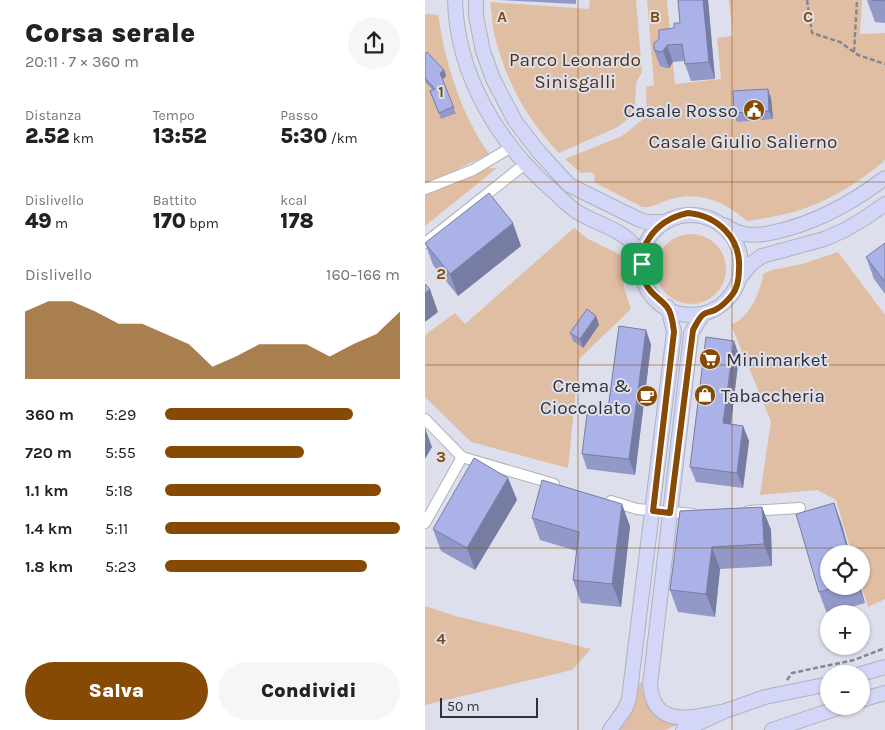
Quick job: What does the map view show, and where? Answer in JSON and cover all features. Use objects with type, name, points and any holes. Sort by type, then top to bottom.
[{"type":"main road","points":[[455,0],[463,53],[473,83],[493,123],[510,148],[531,172],[578,213],[627,237],[635,246],[642,264]]},
{"type":"main road","points":[[476,0],[476,16],[483,51],[493,79],[515,121],[538,151],[569,185],[638,219],[647,222],[666,222]]},
{"type":"main road","points":[[719,223],[729,233],[736,247],[740,262],[739,279],[734,294],[714,310],[703,314],[691,315],[680,313],[655,298],[647,286],[643,275],[644,250],[648,239],[655,231],[675,216],[688,213],[700,214],[719,223],[742,234],[768,233],[814,220],[861,196],[885,178]]},
{"type":"main road","points":[[739,279],[751,264],[762,256],[824,239],[845,230],[885,204]]},
{"type":"main road","points":[[610,730],[625,710],[629,699],[674,332],[668,307]]},
{"type":"main road","points":[[703,314],[691,334],[650,676],[651,695],[659,708],[671,716],[687,719],[725,711]]},
{"type":"main road","points":[[870,671],[885,667]]},
{"type":"main road","points":[[683,730],[725,711],[765,697],[820,686]]},
{"type":"main road","points":[[870,697],[885,693]]},
{"type":"main road","points":[[772,730],[820,714]]},
{"type":"street","points":[[425,189],[473,170],[510,148]]},
{"type":"street","points":[[425,243],[525,164]]},
{"type":"street","points":[[425,419],[462,456],[563,487]]},
{"type":"street","points":[[425,523],[462,456]]},
{"type":"street","points":[[600,498],[637,509],[687,514],[706,513]]},
{"type":"street","points":[[734,512],[800,508]]},
{"type":"path","points":[[807,0],[813,33],[840,42],[854,52],[885,64]]},
{"type":"path","points":[[854,52],[857,0]]},
{"type":"path","points":[[786,681],[792,673],[854,660],[885,648]]},
{"type":"green space","name":"Parco Leonardo Sinisgalli","points":[[590,0],[636,0],[642,72],[636,83],[635,113],[618,127],[559,153],[537,127],[519,99],[505,69],[493,29],[490,2],[589,9]]},
{"type":"green space","name":"Casale Giulio Salierno","points":[[647,0],[667,0],[675,84],[721,79],[717,38],[733,36],[729,0],[862,0],[860,34],[885,33],[885,160],[851,186],[826,200],[786,214],[747,221],[720,203],[700,197],[679,197],[652,206],[642,207],[594,182],[595,176],[591,172],[581,173],[565,159],[622,136],[647,116],[646,87],[654,85]]},
{"type":"green space","points":[[425,14],[438,15],[445,52],[462,105],[489,154],[458,169],[497,168],[425,226]]},
{"type":"green space","points":[[574,228],[588,239],[621,255],[624,287],[631,309],[579,359],[568,468],[471,442],[425,397],[425,335],[455,313],[465,324]]},
{"type":"green space","points":[[691,234],[710,240],[720,250],[726,269],[720,288],[710,298],[691,304],[672,298],[662,288],[656,269],[662,250],[672,240]]},
{"type":"green space","points":[[838,252],[885,315],[885,599],[870,606],[867,605],[864,595],[870,595],[870,545],[849,545],[836,500],[817,490],[760,495],[771,421],[731,325],[749,311],[760,289],[763,274],[772,270],[802,264]]},
{"type":"green space","points":[[425,606],[455,616],[591,649],[572,670],[425,705]]},
{"type":"green space","points":[[639,683],[642,683],[647,704],[656,713],[676,722],[677,725],[665,730],[618,730],[635,701]]},
{"type":"building","points":[[678,0],[703,0],[709,62],[685,64],[682,44],[667,45],[660,52],[654,50],[654,43],[659,39],[659,30],[674,28],[674,23],[680,23]]},
{"type":"building","points":[[427,52],[444,70],[440,73],[454,108],[452,107],[439,113],[430,91],[435,89],[425,78],[425,54]]},
{"type":"building","points":[[768,89],[769,111],[734,113],[733,91]]},
{"type":"building","points":[[489,193],[513,223],[450,274],[425,243]]},
{"type":"building","points":[[885,243],[885,282],[866,257]]},
{"type":"building","points":[[425,284],[430,289],[425,293]]},
{"type":"building","points":[[587,309],[596,316],[580,339],[570,333]]},
{"type":"building","points":[[619,326],[646,330],[629,459],[582,454],[588,406],[608,409]]},
{"type":"building","points":[[706,337],[734,341],[723,423],[743,426],[737,473],[690,467]]},
{"type":"building","points":[[474,458],[508,478],[467,548],[433,529]]},
{"type":"building","points":[[542,480],[622,504],[612,584],[573,580],[579,532],[532,518]]},
{"type":"building","points":[[834,503],[846,545],[820,545],[820,592],[819,592],[796,514]]},
{"type":"building","points":[[762,507],[764,544],[712,547],[706,594],[670,590],[680,511]]},
{"type":"place","name":"Casale Rosso","points":[[754,110]]},
{"type":"place","name":"Minimarket","points":[[710,359]]},
{"type":"place","name":"Tabaccheria","points":[[705,395]]},
{"type":"place","name":"Crema & Cioccolato","points":[[647,396]]},
{"type":"route","points":[[688,213],[700,214],[719,223],[729,233],[736,247],[740,262],[739,279],[734,294],[714,310],[703,314],[691,334],[670,513],[653,511],[674,332],[668,307],[655,298],[647,286],[642,264],[648,239],[655,231],[675,216],[688,213]]}]
